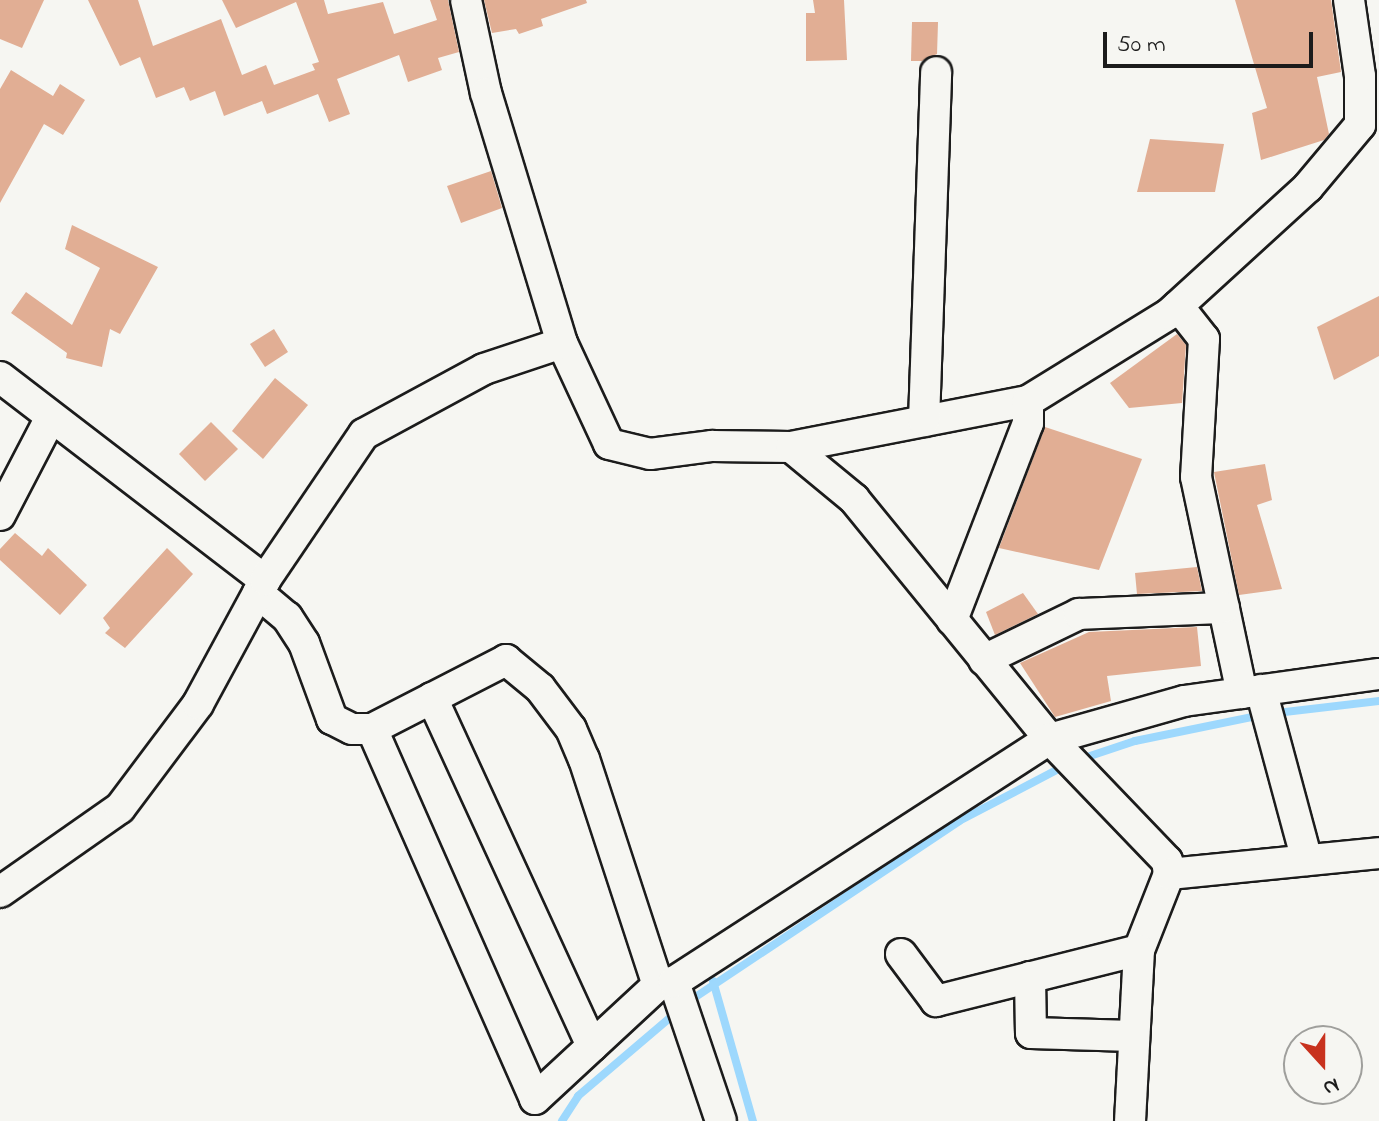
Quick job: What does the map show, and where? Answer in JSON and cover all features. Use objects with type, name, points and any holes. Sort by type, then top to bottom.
[{"type":"street","points":[[466,0],[486,93],[562,343],[609,444],[650,454],[712,446],[791,447],[1028,401],[1178,306],[1370,130],[1349,0]]},
{"type":"street","points":[[924,421],[936,72]]},
{"type":"street","points":[[1178,306],[1204,339],[1196,477],[1224,608],[1307,860]]},
{"type":"street","points":[[0,892],[120,808],[198,704],[262,586],[364,434],[484,369],[562,343]]},
{"type":"street","points":[[0,377],[262,586],[304,643],[332,719],[352,729],[372,729],[506,660],[540,688],[571,729],[584,759],[670,985],[689,1025],[721,1121]]},
{"type":"street","points":[[952,620],[1028,423],[1028,401]]},
{"type":"street","points":[[0,515],[51,417]]},
{"type":"street","points":[[791,447],[854,499],[1050,739],[1167,861],[1169,874],[1139,950],[1130,1121]]},
{"type":"street","points":[[984,660],[1079,614],[1224,608]]},
{"type":"street","points":[[372,729],[535,1099],[592,1046],[670,985],[1050,739],[1184,701],[1379,674]]},
{"type":"street","points":[[432,698],[592,1046]]},
{"type":"street","points":[[1169,874],[1379,853]]},
{"type":"street","points":[[901,954],[936,1001],[1139,950]]},
{"type":"street","points":[[1030,977],[1031,1033],[1133,1036]]},
{"type":"building","points":[[0,0],[44,0],[22,48],[0,39]]},
{"type":"building","points":[[88,0],[138,0],[153,46],[221,19],[242,75],[266,65],[274,85],[315,70],[312,64],[319,62],[296,2],[236,28],[222,0],[324,0],[328,14],[383,2],[394,34],[437,20],[430,0],[448,0],[459,52],[438,58],[442,70],[408,82],[399,55],[337,79],[350,114],[329,122],[318,94],[267,114],[262,101],[224,116],[215,91],[190,101],[184,87],[156,98],[140,57],[120,66]]},
{"type":"building","points":[[484,0],[586,0],[587,3],[541,19],[543,26],[519,34],[516,29],[492,33]]},
{"type":"building","points":[[813,0],[844,0],[847,60],[806,61],[806,13],[815,13]]},
{"type":"building","points":[[1235,0],[1331,0],[1341,72],[1317,77],[1329,134],[1324,140],[1261,160],[1252,113],[1267,108]]},
{"type":"building","points":[[912,22],[938,22],[937,54],[922,61],[911,61]]},
{"type":"building","points":[[11,70],[53,96],[60,84],[85,100],[63,135],[44,124],[0,203],[0,89]]},
{"type":"building","points":[[1150,139],[1224,144],[1215,192],[1137,192]]},
{"type":"building","points":[[491,171],[502,208],[461,223],[447,186]]},
{"type":"building","points":[[72,225],[158,267],[120,334],[110,329],[102,367],[66,358],[67,353],[11,313],[26,292],[72,325],[100,268],[65,249]]},
{"type":"building","points":[[1379,296],[1379,356],[1334,380],[1317,327]]},
{"type":"building","points":[[274,329],[288,352],[265,367],[250,344]]},
{"type":"building","points":[[1177,334],[1186,345],[1182,403],[1129,408],[1110,383]]},
{"type":"building","points":[[275,378],[308,405],[263,459],[232,431]]},
{"type":"building","points":[[211,422],[238,449],[205,481],[179,454]]},
{"type":"building","points":[[1045,427],[1142,459],[1099,570],[999,548]]},
{"type":"building","points":[[1265,464],[1272,500],[1257,505],[1282,589],[1239,595],[1214,472]]},
{"type":"building","points":[[15,533],[42,556],[48,548],[87,585],[60,615],[0,560],[0,549]]},
{"type":"building","points":[[167,548],[193,574],[125,648],[105,633],[110,628],[103,618]]},
{"type":"building","points":[[1197,567],[1202,591],[1137,594],[1135,573]]},
{"type":"building","points":[[1023,593],[1038,614],[995,635],[986,612]]},
{"type":"building","points":[[1197,627],[1201,666],[1107,676],[1111,701],[1055,717],[1020,663],[1089,632]]},
{"type":"waterway","points":[[1078,760],[1135,741],[1267,714],[1379,701]]},
{"type":"waterway","points":[[688,1002],[959,821],[1066,765]]},
{"type":"waterway","points":[[713,981],[753,1121]]},
{"type":"waterway","points":[[562,1121],[578,1096],[678,1011]]}]
